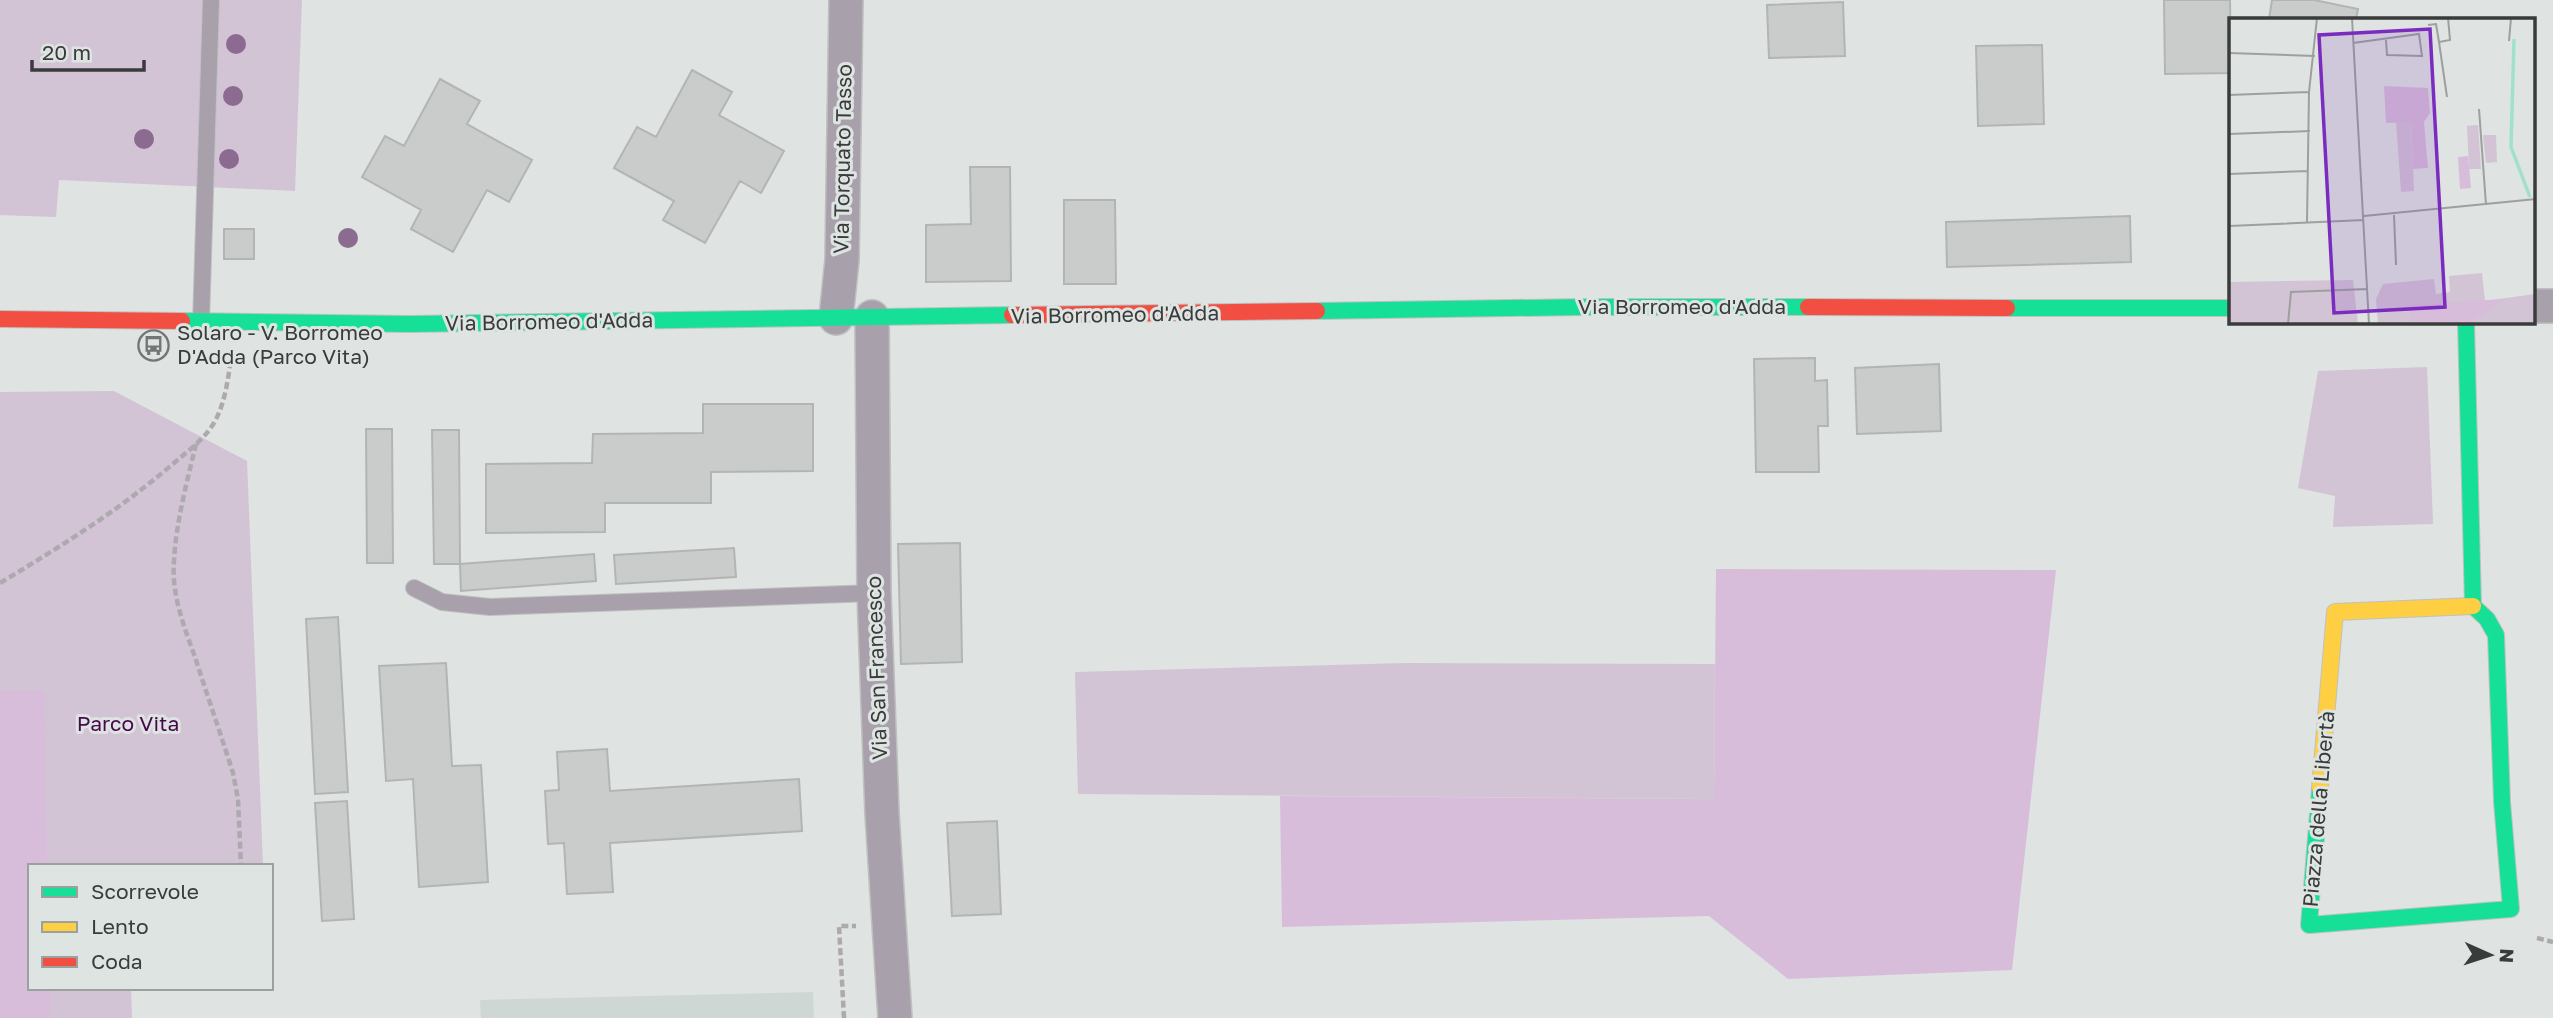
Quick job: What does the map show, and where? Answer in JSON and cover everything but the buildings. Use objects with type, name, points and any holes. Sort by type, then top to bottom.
[{"type":"street","name":"Via Torquato Tasso","points":[[836,318],[842,260],[846,0]]},
{"type":"street","name":"Via Borromeo d'Adda","points":[[0,319],[410,324],[1583,307],[2229,308]]},
{"type":"street","name":"Via San Francesco","points":[[872,317],[874,593],[895,1018]]},
{"type":"street","points":[[2466,324],[2473,606]]},
{"type":"street","name":"Piazza della Libertà","points":[[2473,606],[2487,619],[2496,635],[2502,802],[2511,909],[2309,925],[2335,612],[2473,606]]},
{"type":"lane","points":[[201,323],[211,0]]},
{"type":"lane","points":[[414,588],[442,602],[490,607],[874,593]]},
{"type":"path","points":[[0,583],[95,525],[143,490],[204,438],[222,405],[231,362],[233,323]]},
{"type":"path","points":[[196,444],[173,562],[175,585],[181,615],[233,773],[238,799],[241,864]]},
{"type":"path","points":[[844,1018],[839,926],[859,926]]},
{"type":"shaded area","points":[[1716,569],[2056,570],[2012,970],[1788,979],[1709,916],[1282,927],[1280,796],[1714,799]]},
{"type":"shaded area","points":[[0,690],[44,691],[47,864],[28,864],[28,990],[50,990],[50,1018],[0,1018]]},
{"type":"shaded area","points":[[813,992],[814,1018],[481,1018],[480,1000]]},
{"type":"green space","points":[[0,0],[302,0],[295,191],[59,180],[56,217],[0,215]]},
{"type":"green space","points":[[2427,367],[2433,524],[2333,527],[2335,496],[2298,488],[2318,371]]},
{"type":"green space","name":"Parco Vita","points":[[114,391],[247,461],[263,864],[28,864],[28,990],[131,990],[132,1018],[0,1018],[0,392]]},
{"type":"green space","points":[[1406,663],[1715,664],[1714,799],[1078,794],[1075,672]]},
{"type":"traffic: fast","points":[[1317,311],[1808,307]]},
{"type":"traffic: fast","points":[[2007,308],[2229,308]]},
{"type":"traffic: fast","points":[[182,321],[410,324],[1012,315]]},
{"type":"traffic: fast","points":[[2320,788],[2309,925],[2511,909],[2502,802],[2496,635],[2487,619],[2473,606],[2466,324]]},
{"type":"traffic: slow","points":[[2320,788],[2335,612],[2473,606]]},
{"type":"traffic: jam","points":[[1808,307],[2007,308]]},
{"type":"traffic: jam","points":[[1012,315],[1317,311]]},
{"type":"traffic: jam","points":[[0,319],[182,321]]},
{"type":"place","name":"Solaro - V. Borromeo D'Adda (Parco Vita)","points":[[154,345]]}]
